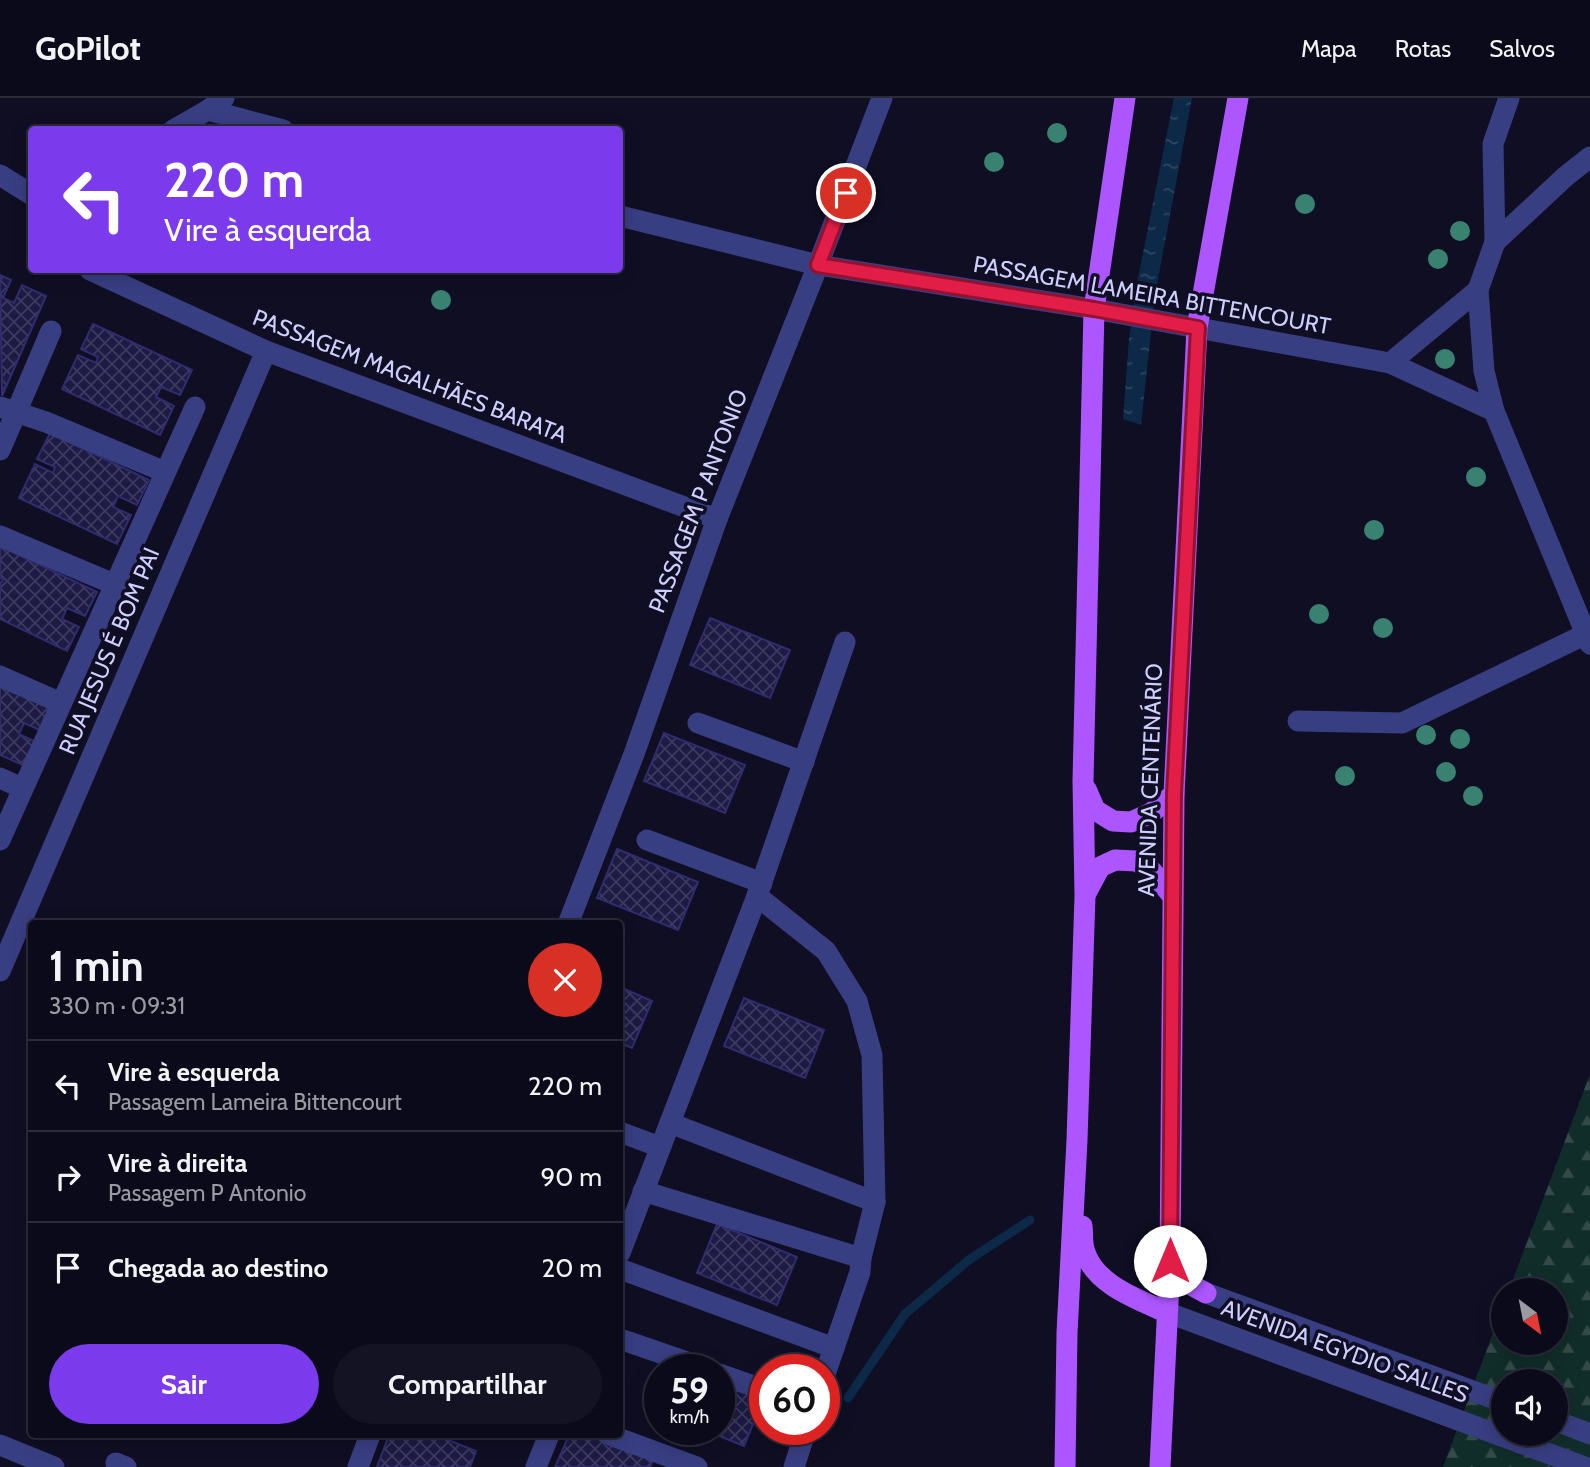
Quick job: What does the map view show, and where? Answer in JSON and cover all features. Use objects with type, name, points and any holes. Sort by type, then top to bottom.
[{"type":"main road","points":[[1065,1467],[1067,1333],[1085,896],[1083,781],[1101,310],[1125,98]]},
{"type":"main road","name":"AVENIDA CENTENÁRIO","points":[[1160,1467],[1170,1261],[1171,894],[1188,326],[1238,98]]},
{"type":"main road","points":[[1083,781],[1095,810],[1113,821],[1131,822],[1151,813],[1174,794]]},
{"type":"main road","points":[[1085,896],[1100,867],[1115,860],[1136,861],[1150,869],[1171,894]]},
{"type":"main road","points":[[1077,1140],[1084,1249],[1094,1269],[1106,1281],[1166,1312]]},
{"type":"main road","points":[[1170,1261],[1182,1280],[1206,1293]]},
{"type":"street","name":"PASSAGEM P ANTONIO","points":[[570,920],[635,754],[717,519],[882,98]]},
{"type":"street","points":[[1297,721],[1402,723],[1588,639],[1494,411],[1484,371],[1478,290],[1495,242],[1493,144],[1509,98]]},
{"type":"street","points":[[180,126],[216,104],[273,126]]},
{"type":"street","points":[[1495,242],[1590,157]]},
{"type":"street","points":[[0,175],[28,192]]},
{"type":"street","name":"PASSAGEM LAMEIRA BITTENCOURT","points":[[623,217],[818,265],[1101,310],[1390,363],[1494,411]]},
{"type":"street","name":"PASSAGEM MAGALHÃES BARATA","points":[[96,273],[265,351],[717,519]]},
{"type":"street","points":[[1390,363],[1478,290]]},
{"type":"street","points":[[0,450],[8,410],[51,331]]},
{"type":"street","name":"RUA JESUS É BOM PAI","points":[[0,971],[265,351]]},
{"type":"street","points":[[0,840],[195,407]]},
{"type":"street","points":[[8,410],[46,422],[165,472]]},
{"type":"street","points":[[0,536],[116,585]]},
{"type":"street","points":[[623,1244],[760,890],[845,642]]},
{"type":"street","points":[[0,676],[61,703]]},
{"type":"street","points":[[698,723],[804,762]]},
{"type":"street","points":[[0,778],[22,788]]},
{"type":"street","points":[[647,840],[760,890],[826,951],[857,1001],[872,1055],[874,1202],[860,1272],[832,1354]]},
{"type":"street","points":[[670,1123],[874,1202]]},
{"type":"street","points":[[623,1133],[660,1147]]},
{"type":"street","points":[[643,1191],[861,1258]]},
{"type":"street","points":[[623,1270],[834,1348]]},
{"type":"street","name":"AVENIDA EGYDIO SALLES","points":[[1206,1293],[1491,1398]]},
{"type":"street","name":"AVENIDA EGYDIO SALLES","points":[[1166,1312],[1585,1467]]},
{"type":"street","points":[[623,1340],[663,1354]]},
{"type":"street","points":[[1568,1426],[1590,1434]]},
{"type":"street","points":[[358,1467],[369,1438]]},
{"type":"street","points":[[536,1467],[548,1438]]},
{"type":"street","points":[[618,1438],[697,1467]]},
{"type":"street","points":[[0,1445],[54,1467]]},
{"type":"street","points":[[794,1467],[801,1445]]},
{"type":"green space","points":[[1590,1074],[1590,1467],[1443,1467],[1491,1338],[1491,1355],[1568,1355],[1568,1278],[1514,1278]]},
{"type":"water","points":[[1174,98],[1192,98],[1155,295],[1141,425],[1123,419],[1129,339],[1137,283]]},
{"type":"building","points":[[0,275],[11,280],[3,298],[14,303],[22,285],[46,296],[2,396]]},
{"type":"building","points":[[93,324],[192,370],[180,395],[161,387],[156,397],[174,406],[160,435],[62,389],[78,355],[96,363],[98,357],[81,349]]},
{"type":"building","points":[[50,433],[149,480],[137,505],[118,496],[113,507],[131,515],[117,544],[19,498],[35,464],[53,473],[55,467],[37,459]]},
{"type":"building","points":[[0,546],[97,592],[85,616],[67,608],[62,619],[79,627],[67,651],[0,619],[0,584],[3,579],[0,578]]},
{"type":"building","points":[[710,618],[790,650],[770,698],[690,665]]},
{"type":"building","points":[[0,683],[53,707],[42,731],[24,723],[19,734],[36,742],[25,766],[0,755]]},
{"type":"building","points":[[664,733],[745,765],[725,813],[644,781]]},
{"type":"building","points":[[617,849],[698,882],[678,930],[597,898]]},
{"type":"building","points":[[623,988],[652,1001],[632,1048],[623,1044]]},
{"type":"building","points":[[744,998],[824,1030],[805,1078],[724,1046]]},
{"type":"building","points":[[717,1224],[797,1257],[777,1305],[697,1273]]},
{"type":"building","points":[[735,1386],[749,1392],[749,1434],[744,1446],[735,1442]]},
{"type":"building","points":[[388,1438],[444,1438],[476,1451],[470,1467],[377,1467]]},
{"type":"building","points":[[568,1438],[598,1438],[653,1460],[650,1467],[555,1467]]},
{"type":"waterway","points":[[848,1398],[905,1314],[970,1259],[1030,1220]]},
{"type":"route","points":[[846,193],[818,265],[1198,328],[1174,794],[1171,894],[1170,1261]]}]
